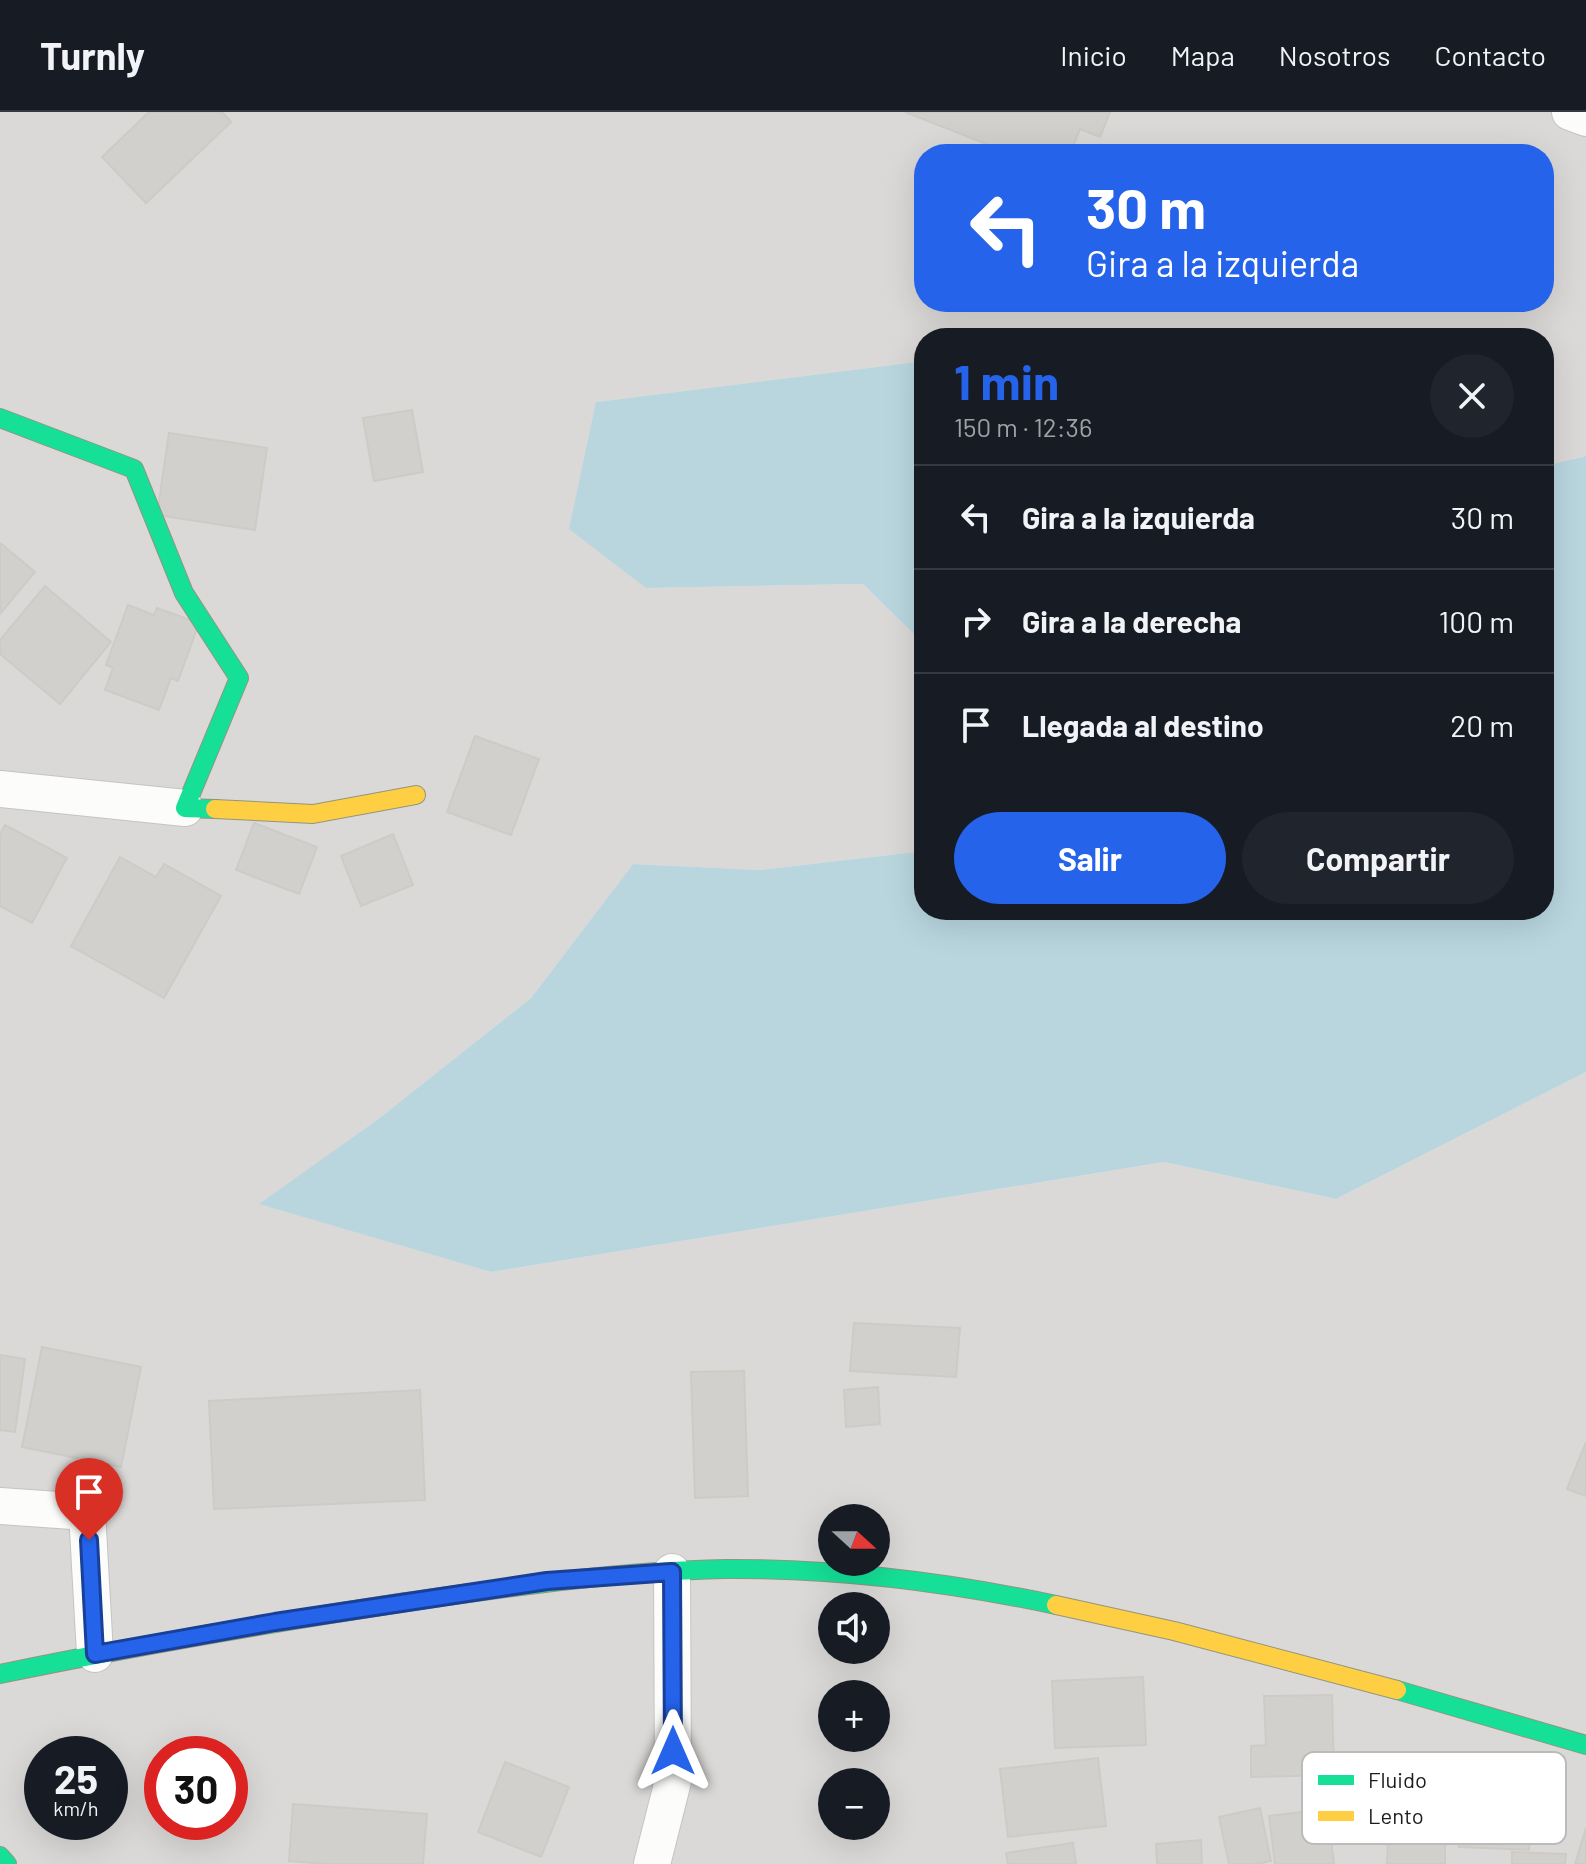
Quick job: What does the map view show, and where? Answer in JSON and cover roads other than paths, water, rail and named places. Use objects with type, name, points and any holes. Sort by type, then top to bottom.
[{"type":"street","points":[[1570,112],[1586,118]]},
{"type":"street","points":[[0,418],[134,469],[184,593],[239,678],[185,808]]},
{"type":"street","points":[[0,789],[185,808],[313,814],[416,795]]},
{"type":"street","points":[[0,1506],[87,1512],[95,1654]]},
{"type":"street","points":[[0,1674],[275,1622],[547,1581],[672,1572],[771,1570],[890,1579],[1002,1593],[1267,1654],[1586,1745]]},
{"type":"street","points":[[652,1864],[673,1781],[672,1572]]},
{"type":"street","points":[[0,1856],[7,1864]]},
{"type":"water","points":[[914,362],[914,634],[863,584],[646,588],[569,529],[596,402]]},
{"type":"water","points":[[1586,456],[1586,1072],[1336,1199],[1164,1162],[491,1272],[259,1204],[377,1120],[531,998],[633,864],[760,870],[914,852],[914,920],[1554,920],[1554,464]]}]
